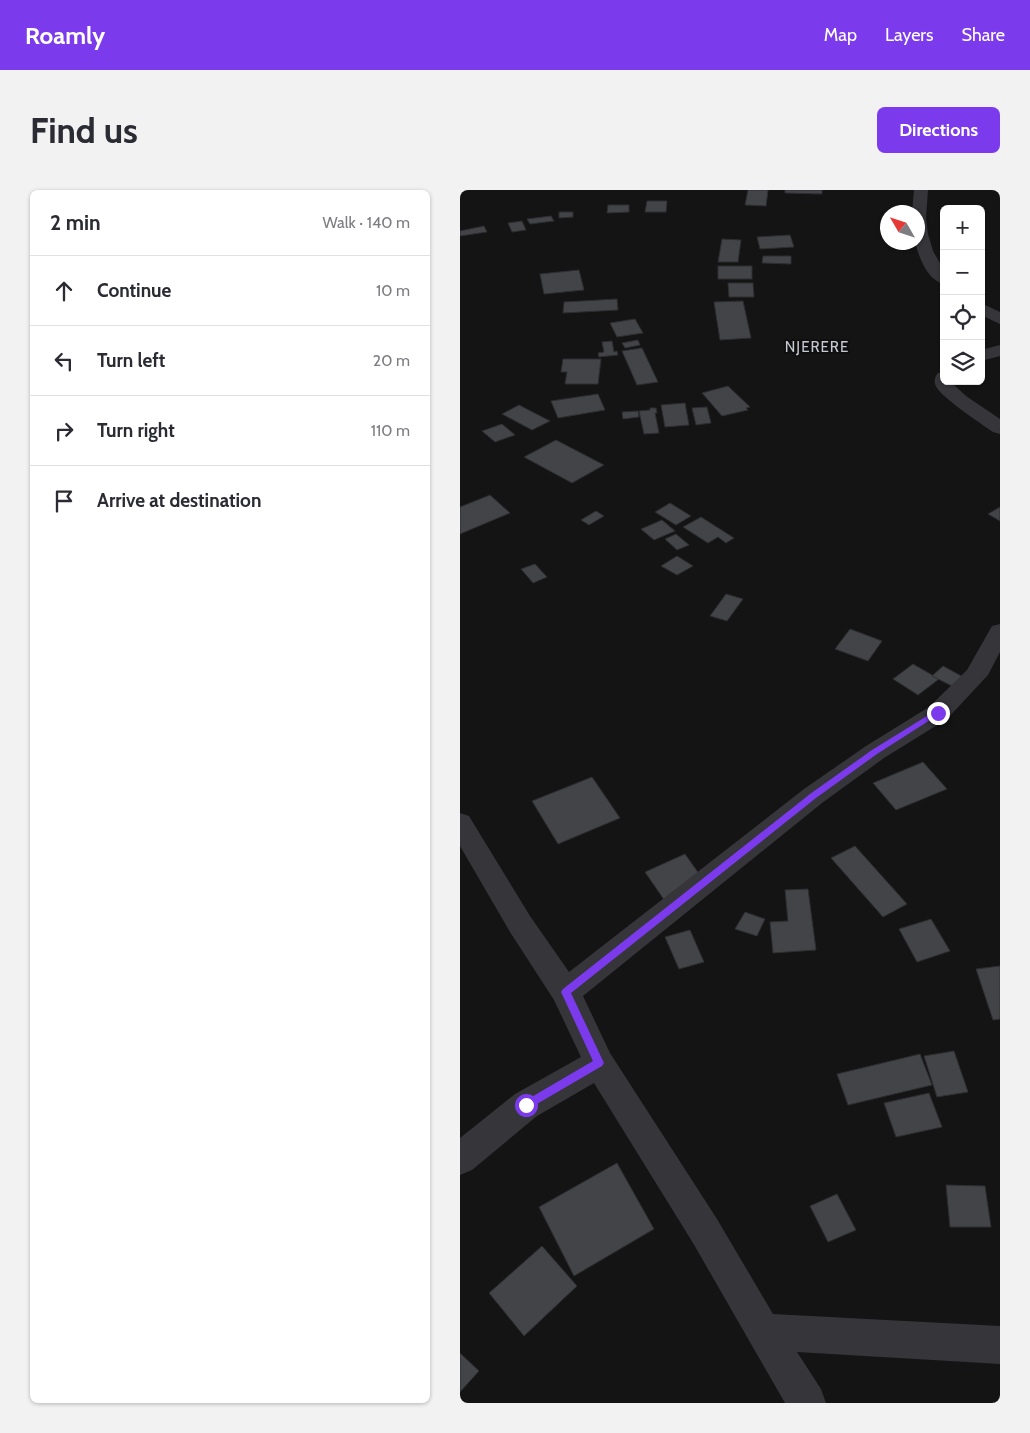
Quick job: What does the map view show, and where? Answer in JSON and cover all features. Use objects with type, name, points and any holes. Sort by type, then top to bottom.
[{"type":"street","points":[[921,190],[920,238],[936,273],[940,276]]},
{"type":"street","points":[[985,310],[1000,319]]},
{"type":"street","points":[[985,355],[1000,350]]},
{"type":"street","points":[[944,385],[960,400],[1000,428]]},
{"type":"street","points":[[566,992],[813,796],[874,752],[938,713],[976,675],[1000,630]]},
{"type":"street","points":[[460,823],[520,924],[566,992],[599,1063],[705,1231],[763,1332],[807,1403]]},
{"type":"street","points":[[460,1159],[526,1105],[599,1063]]},
{"type":"street","points":[[763,1332],[1000,1345]]},
{"type":"building","points":[[748,190],[768,190],[766,206],[745,205]]},
{"type":"building","points":[[785,190],[822,190],[822,194],[785,193]]},
{"type":"building","points":[[647,201],[667,201],[666,212],[645,212]]},
{"type":"building","points":[[608,205],[629,205],[629,212],[607,213]]},
{"type":"building","points":[[559,212],[573,212],[573,217],[559,218]]},
{"type":"building","points":[[551,216],[554,221],[530,224],[527,219]]},
{"type":"building","points":[[522,221],[526,230],[512,232],[508,223]]},
{"type":"building","points":[[484,226],[487,232],[460,236],[460,231]]},
{"type":"building","points":[[790,235],[794,247],[760,249],[757,237]]},
{"type":"building","points":[[722,239],[741,240],[738,262],[718,262]]},
{"type":"building","points":[[763,256],[791,256],[791,264],[762,263]]},
{"type":"building","points":[[718,266],[752,266],[752,279],[718,279]]},
{"type":"building","points":[[579,270],[584,290],[544,294],[540,274]]},
{"type":"building","points":[[728,283],[753,283],[754,297],[729,297]]},
{"type":"building","points":[[617,299],[618,310],[563,313],[564,302]]},
{"type":"building","points":[[743,301],[751,338],[720,340],[714,302]]},
{"type":"building","points":[[635,319],[643,333],[617,337],[610,323]]},
{"type":"building","points":[[638,340],[640,345],[625,348],[622,343]]},
{"type":"building","points":[[612,341],[614,352],[617,351],[618,355],[599,357],[598,353],[604,352],[602,342]]},
{"type":"building","points":[[642,348],[658,382],[637,385],[622,351]]},
{"type":"building","points":[[563,359],[601,359],[598,384],[565,384],[567,372],[561,372]]},
{"type":"building","points":[[728,386],[750,407],[746,408],[748,410],[722,416],[702,393]]},
{"type":"building","points":[[598,394],[605,410],[558,418],[551,401]]},
{"type":"building","points":[[685,403],[689,425],[665,427],[661,405]]},
{"type":"building","points":[[519,405],[550,421],[532,430],[502,414]]},
{"type":"building","points":[[707,407],[711,423],[696,425],[692,408]]},
{"type":"building","points":[[650,408],[656,408],[657,413],[655,413],[659,433],[644,434],[639,411],[650,410]]},
{"type":"building","points":[[638,411],[639,417],[623,419],[622,412]]},
{"type":"building","points":[[502,424],[515,435],[495,442],[482,431]]},
{"type":"building","points":[[556,440],[604,465],[572,483],[524,457]]},
{"type":"building","points":[[490,495],[510,513],[460,534],[460,507]]},
{"type":"building","points":[[670,503],[691,516],[676,525],[655,512]]},
{"type":"building","points":[[1000,507],[1000,521],[988,514]]},
{"type":"building","points":[[596,511],[604,516],[589,525],[581,520]]},
{"type":"building","points":[[701,517],[734,538],[726,543],[718,537],[708,543],[683,527]]},
{"type":"building","points":[[662,520],[675,531],[654,540],[641,529]]},
{"type":"building","points":[[676,534],[689,545],[677,550],[665,539]]},
{"type":"building","points":[[677,556],[693,566],[677,575],[661,566]]},
{"type":"building","points":[[535,564],[547,577],[533,583],[521,569]]},
{"type":"building","points":[[726,594],[743,599],[727,621],[710,616]]},
{"type":"building","points":[[850,629],[882,641],[868,661],[835,649]]},
{"type":"building","points":[[913,664],[939,679],[918,695],[893,679]]},
{"type":"building","points":[[943,666],[976,684],[966,693],[932,676]]},
{"type":"building","points":[[923,762],[947,789],[896,810],[873,783]]},
{"type":"building","points":[[592,777],[620,818],[558,844],[532,801]]},
{"type":"building","points":[[855,846],[907,904],[883,917],[831,858]]},
{"type":"building","points":[[685,854],[707,885],[667,904],[645,872]]},
{"type":"building","points":[[808,889],[816,950],[773,953],[770,922],[788,921],[785,890]]},
{"type":"building","points":[[745,912],[765,919],[757,936],[735,929]]},
{"type":"building","points":[[931,919],[950,951],[917,962],[899,929]]},
{"type":"building","points":[[690,930],[704,962],[679,969],[665,937]]},
{"type":"building","points":[[1000,966],[1000,1019],[993,1020],[976,969]]},
{"type":"building","points":[[954,1051],[968,1092],[937,1097],[924,1056]]},
{"type":"building","points":[[920,1054],[932,1085],[848,1105],[837,1074]]},
{"type":"building","points":[[929,1093],[942,1127],[896,1137],[884,1103]]},
{"type":"building","points":[[617,1163],[654,1229],[574,1276],[539,1207]]},
{"type":"building","points":[[946,1185],[985,1186],[991,1227],[950,1227]]},
{"type":"building","points":[[837,1194],[856,1230],[828,1242],[810,1206]]},
{"type":"building","points":[[542,1246],[577,1286],[524,1336],[489,1293]]},
{"type":"building","points":[[460,1353],[479,1371],[460,1392]]},
{"type":"district","name":"NJERERE","points":[[817,347]]},
{"type":"route","points":[[526,1105],[599,1063],[566,992],[813,796],[874,752],[938,713]]}]
